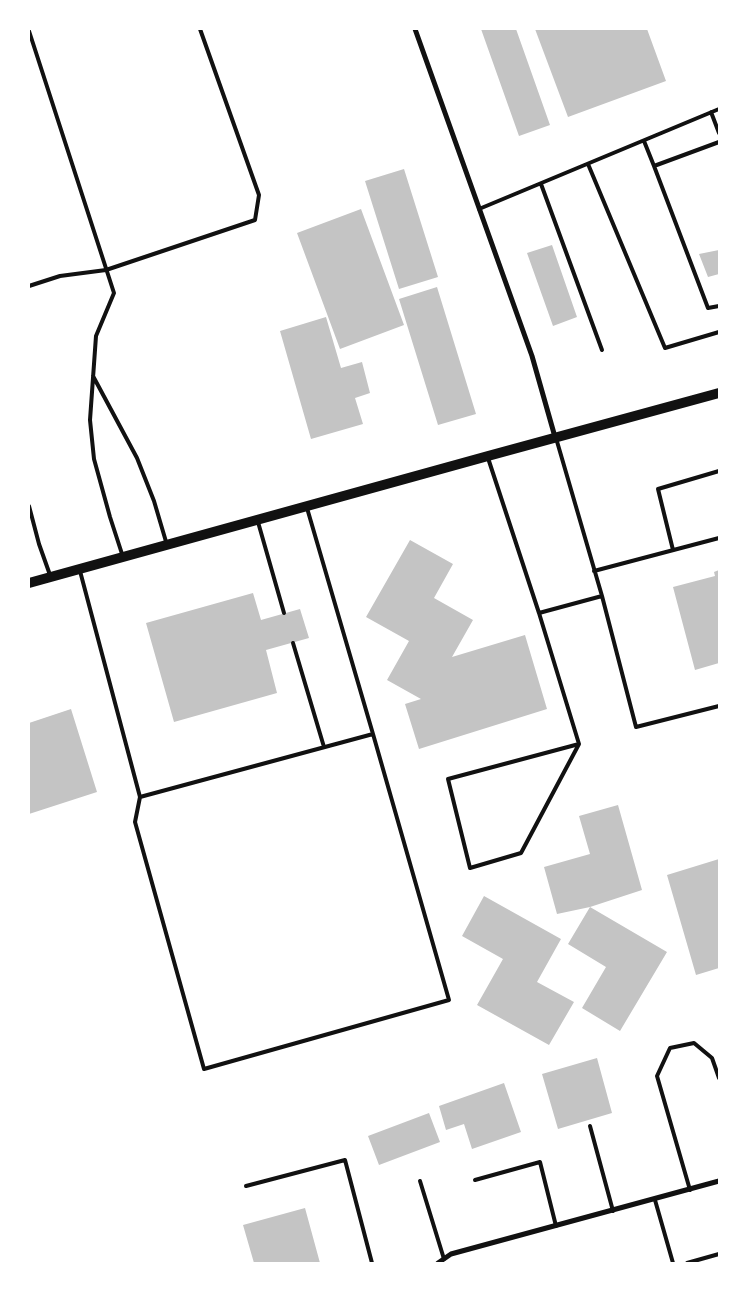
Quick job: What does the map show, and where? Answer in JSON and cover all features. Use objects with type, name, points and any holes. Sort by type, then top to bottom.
[{"type":"main road","points":[[29,583],[719,393]]},
{"type":"street","points":[[415,29],[532,356],[556,438]]},
{"type":"street","points":[[438,1263],[451,1254],[655,1200],[719,1181]]},
{"type":"lane","points":[[29,286],[60,276],[106,270],[256,220],[259,195],[200,29]]},
{"type":"lane","points":[[29,31],[114,293],[96,336],[90,420],[94,459],[123,557]]},
{"type":"lane","points":[[479,209],[719,109]]},
{"type":"lane","points":[[711,112],[719,133]]},
{"type":"lane","points":[[644,141],[708,308],[719,306]]},
{"type":"lane","points":[[654,166],[719,142]]},
{"type":"lane","points":[[588,164],[666,348],[719,332]]},
{"type":"lane","points":[[541,184],[602,350]]},
{"type":"lane","points":[[93,376],[137,458],[154,501],[167,545]]},
{"type":"lane","points":[[556,438],[602,596],[636,726],[719,706]]},
{"type":"lane","points":[[488,456],[579,744],[521,853],[470,868],[448,779],[579,744]]},
{"type":"lane","points":[[673,550],[658,489],[719,471]]},
{"type":"lane","points":[[80,570],[140,797],[135,822],[204,1069],[449,1000],[306,506]]},
{"type":"lane","points":[[29,508],[50,578]]},
{"type":"lane","points":[[258,520],[284,613]]},
{"type":"lane","points":[[594,571],[719,538]]},
{"type":"lane","points":[[539,614],[602,596]]},
{"type":"lane","points":[[293,643],[324,747]]},
{"type":"lane","points":[[140,797],[373,734]]},
{"type":"lane","points":[[690,1190],[657,1076],[670,1048],[694,1043],[712,1058],[719,1078]]},
{"type":"lane","points":[[590,1126],[613,1211]]},
{"type":"lane","points":[[246,1186],[346,1160],[372,1263]]},
{"type":"lane","points":[[475,1180],[540,1162],[556,1226]]},
{"type":"lane","points":[[420,1181],[444,1259]]},
{"type":"lane","points":[[655,1200],[673,1263]]},
{"type":"lane","points":[[687,1263],[719,1254]]},
{"type":"building","points":[[481,29],[516,29],[550,125],[519,136]]},
{"type":"building","points":[[535,29],[647,29],[666,81],[568,117]]},
{"type":"building","points":[[404,169],[438,277],[399,289],[365,181]]},
{"type":"building","points":[[361,209],[404,325],[340,349],[297,233]]},
{"type":"building","points":[[552,245],[577,317],[553,326],[527,253]]},
{"type":"building","points":[[719,250],[719,274],[708,277],[699,254]]},
{"type":"building","points":[[437,287],[476,414],[438,425],[399,299]]},
{"type":"building","points":[[326,317],[341,368],[362,362],[370,393],[355,398],[363,424],[311,439],[280,331]]},
{"type":"building","points":[[410,540],[453,564],[434,598],[473,620],[452,657],[525,635],[547,709],[419,749],[405,704],[421,699],[387,680],[409,641],[366,617]]},
{"type":"building","points":[[719,570],[719,663],[695,670],[673,587],[715,576],[714,572]]},
{"type":"building","points":[[253,593],[261,620],[300,609],[309,638],[266,650],[277,693],[174,722],[146,623]]},
{"type":"building","points":[[71,709],[97,792],[29,814],[29,723]]},
{"type":"building","points":[[618,805],[642,890],[590,907],[557,914],[544,867],[590,854],[579,816]]},
{"type":"building","points":[[719,859],[719,968],[696,975],[667,875]]},
{"type":"building","points":[[484,896],[561,939],[537,982],[574,1002],[549,1045],[477,1005],[503,959],[462,936]]},
{"type":"building","points":[[590,907],[667,952],[620,1031],[582,1008],[606,967],[568,944]]},
{"type":"building","points":[[597,1058],[612,1113],[558,1129],[542,1074]]},
{"type":"building","points":[[504,1083],[521,1132],[472,1149],[464,1124],[446,1130],[439,1106]]},
{"type":"building","points":[[429,1113],[440,1142],[379,1165],[368,1136]]},
{"type":"building","points":[[305,1208],[320,1263],[254,1263],[243,1225]]}]
